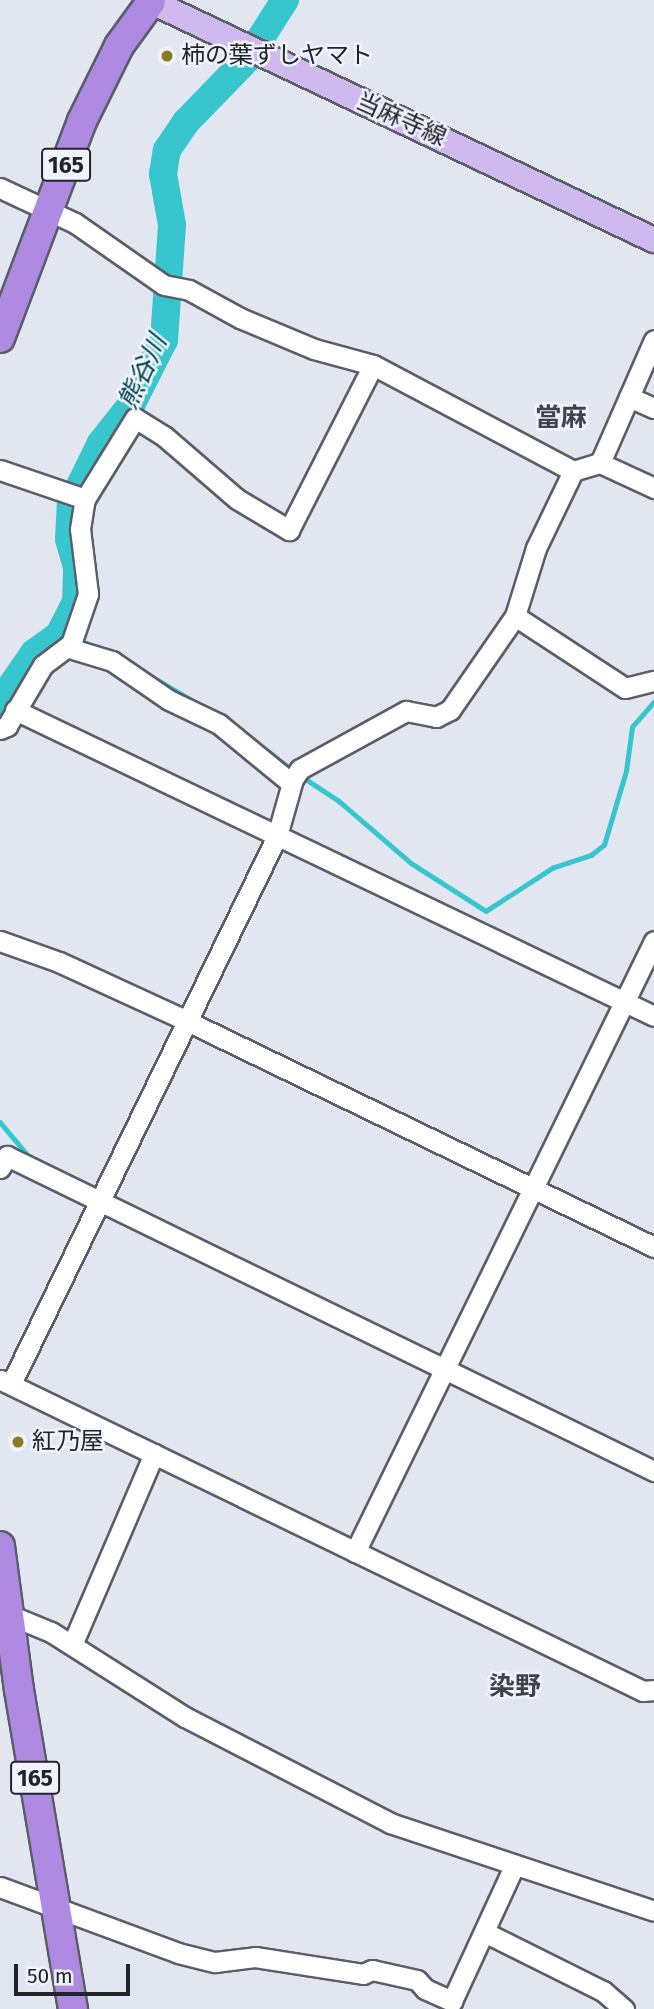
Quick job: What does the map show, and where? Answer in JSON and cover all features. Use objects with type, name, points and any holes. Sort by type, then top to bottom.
[{"type":"highway","name":"165","points":[[0,338],[82,121],[119,46],[150,1]]},
{"type":"highway","name":"165","points":[[0,1546],[19,1690],[73,2009]]},
{"type":"main road","name":"当麻寺線","points":[[150,1],[654,240]]},
{"type":"street","points":[[0,188],[116,248],[169,286],[189,290],[240,318],[314,349],[373,365],[573,471],[600,463],[654,488]]},
{"type":"street","points":[[600,463],[654,340]]},
{"type":"street","points":[[0,729],[7,726],[43,665],[72,641],[88,594],[77,496],[135,418],[164,436],[237,499],[289,530],[373,365]]},
{"type":"street","points":[[629,397],[654,408]]},
{"type":"street","points":[[0,470],[77,496]]},
{"type":"street","points":[[573,471],[536,548],[515,616],[450,710],[436,718],[407,711],[295,777],[278,836],[99,1204],[6,1382],[643,1691],[654,1690]]},
{"type":"street","points":[[515,616],[625,688],[654,681]]},
{"type":"street","points":[[72,641],[113,661],[169,700],[219,724],[295,777]]},
{"type":"street","points":[[15,710],[654,1016]]},
{"type":"street","points":[[355,1552],[654,941]]},
{"type":"street","points":[[0,942],[59,962],[187,1021],[654,1247]]},
{"type":"street","points":[[0,1168],[7,1156],[99,1204],[444,1372],[654,1471]]},
{"type":"street","points":[[72,1645],[154,1454]]},
{"type":"street","points":[[7,1604],[185,1717],[390,1823],[654,1911]]},
{"type":"street","points":[[0,1887],[178,1954],[215,1962],[255,1957],[363,1974],[372,1970],[417,1980],[425,1989],[452,2001],[514,1866]]},
{"type":"street","points":[[484,1932],[603,1991],[624,2009]]},
{"type":"waterway","name":"熊谷川","points":[[0,702],[34,653],[59,635],[76,602],[77,567],[69,539],[71,504],[101,443],[131,405],[164,340],[172,225],[163,174],[167,150],[186,122],[248,58],[285,0]]},
{"type":"waterway","points":[[78,640],[103,649]]},
{"type":"waterway","points":[[144,672],[200,705]]},
{"type":"waterway","points":[[301,776],[339,801],[411,863],[486,911],[552,868],[591,855],[604,845],[626,771],[632,727],[654,702]]},
{"type":"waterway","points":[[248,736],[294,771]]},
{"type":"waterway","points":[[0,1122],[32,1160]]},
{"type":"place","name":"柿の葉ずしヤマト","points":[[167,56]]},
{"type":"place","name":"紅乃屋","points":[[18,1442]]},
{"type":"district","name":"當麻","points":[[561,418]]},
{"type":"district","name":"染野","points":[[515,1687]]}]
